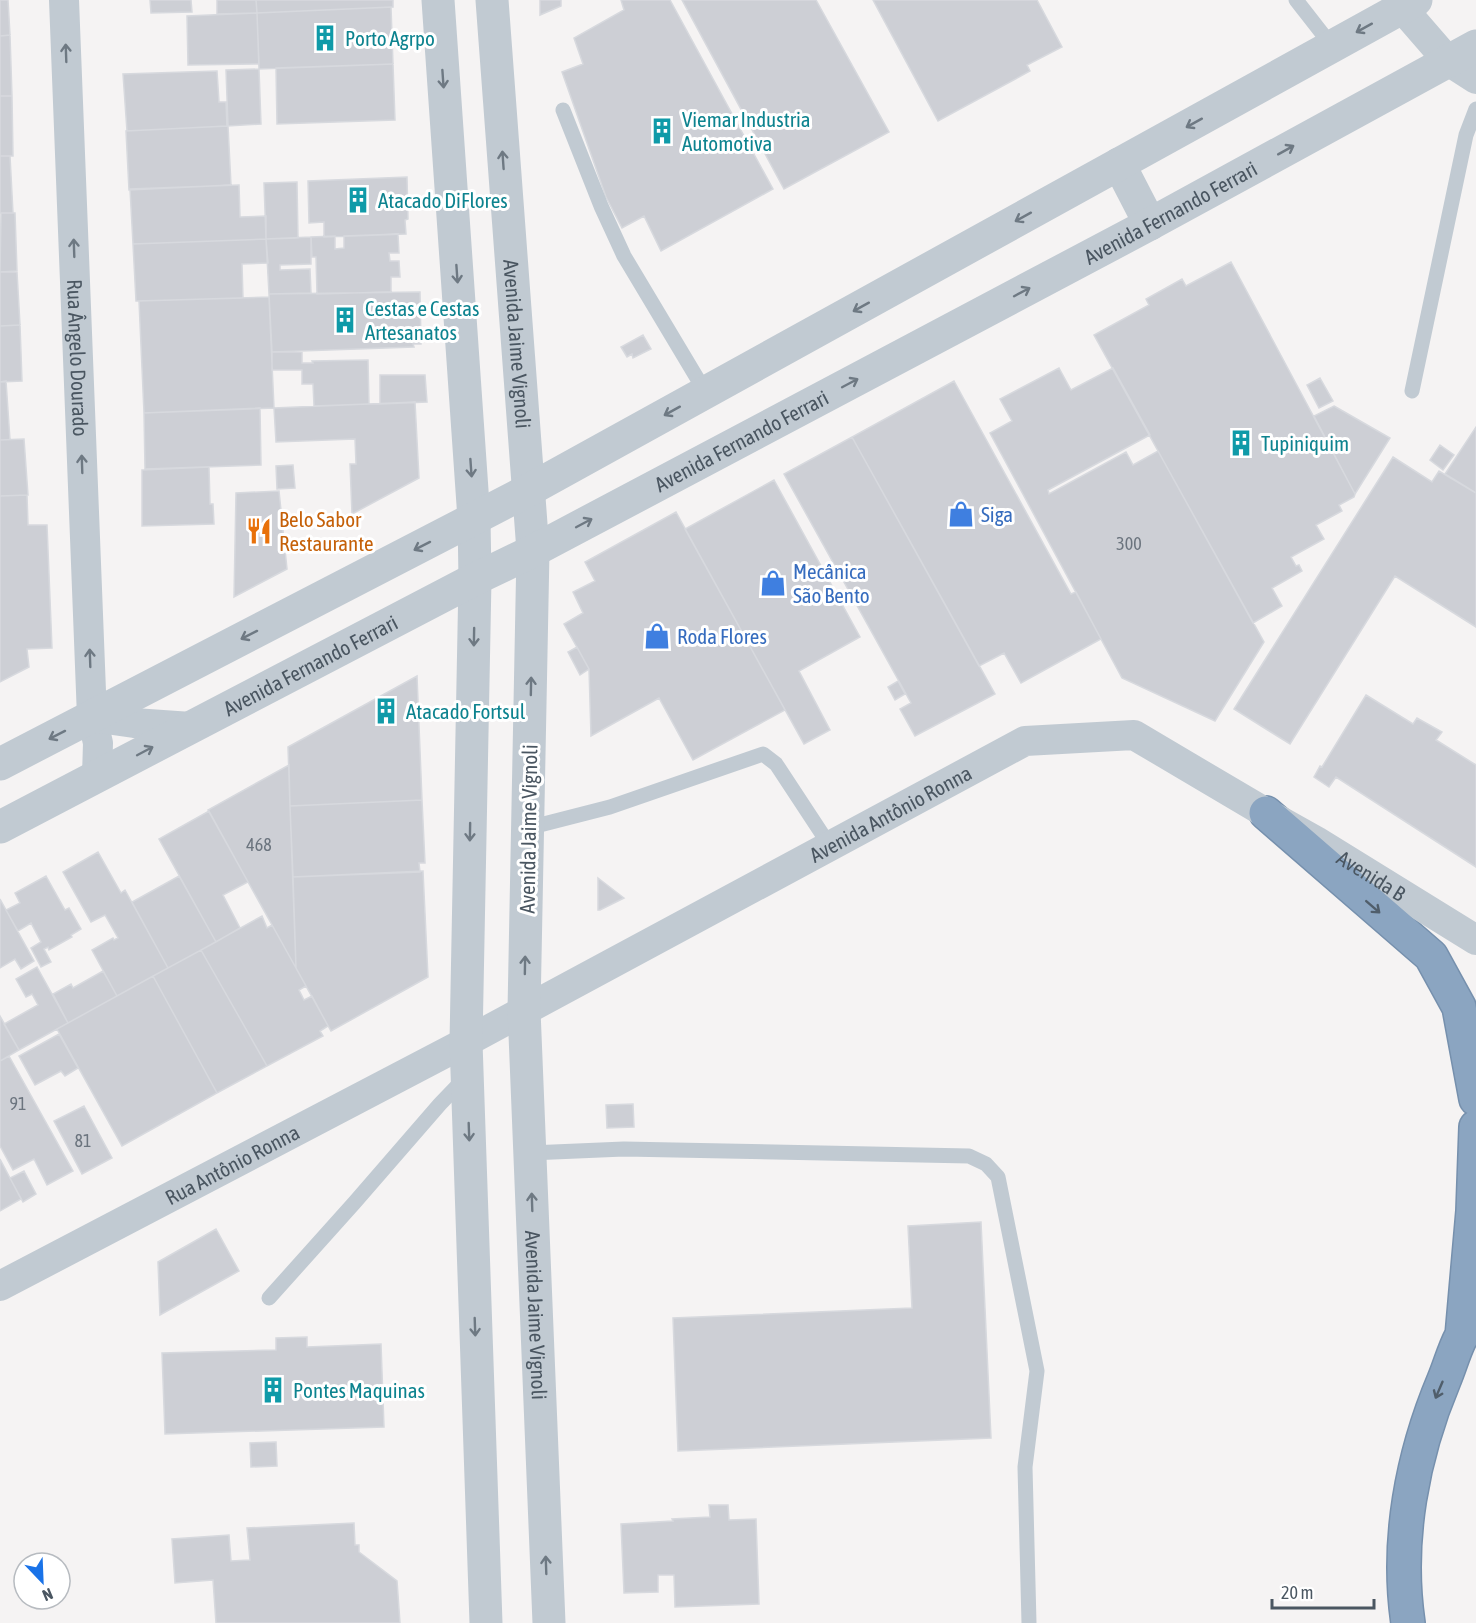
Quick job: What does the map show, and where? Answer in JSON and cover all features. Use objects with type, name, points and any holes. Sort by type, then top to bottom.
[{"type":"highway","points":[[1266,813],[1431,956],[1459,1007],[1476,1099]]},
{"type":"highway","points":[[1408,1623],[1405,1602],[1404,1546],[1409,1498],[1433,1406],[1469,1327],[1476,1128]]},
{"type":"street","name":"Rua Ângelo Dourado","points":[[64,0],[92,717],[98,743],[97,776]]},
{"type":"street","points":[[438,0],[474,519],[475,579],[466,1042],[486,1623]]},
{"type":"street","name":"Avenida Jaime Vignoli","points":[[492,0],[533,551],[524,1010],[549,1623]]},
{"type":"street","points":[[0,764],[527,491],[1408,3],[1462,54],[1476,79]]},
{"type":"street","name":"Avenida Fernando Ferrari","points":[[0,827],[475,579],[533,551],[1150,224],[1462,54]]},
{"type":"street","points":[[1119,164],[1150,224]]},
{"type":"street","points":[[92,717],[191,727],[206,720]]},
{"type":"street","name":"Avenida Antônio Ronna","points":[[466,1042],[1025,741],[1134,735],[1266,813]]},
{"type":"street","name":"Avenida B","points":[[1266,813],[1316,841],[1476,940]]},
{"type":"street","name":"Rua Antônio Ronna","points":[[0,1286],[466,1042]]},
{"type":"lane","points":[[1296,0],[1332,46]]},
{"type":"lane","points":[[1412,391],[1466,135],[1476,109]]},
{"type":"lane","points":[[563,110],[601,206],[624,256],[706,393]]},
{"type":"lane","points":[[528,828],[610,807],[763,754],[776,764],[830,846]]},
{"type":"lane","points":[[269,1298],[467,1076]]},
{"type":"lane","points":[[530,1154],[624,1149],[969,1156],[986,1164],[998,1177],[1037,1371],[1025,1467],[1029,1623]]},
{"type":"building","points":[[0,0],[8,0],[10,35],[0,36]]},
{"type":"building","points":[[150,0],[191,0],[192,12],[151,13]]},
{"type":"building","points":[[217,0],[256,0],[257,13],[217,14]]},
{"type":"building","points":[[256,0],[393,0],[393,7],[257,13]]},
{"type":"building","points":[[540,0],[561,0],[561,6],[540,15]]},
{"type":"building","name":"Viemar Industria Automotiva","points":[[621,0],[670,0],[773,189],[661,251],[644,216],[622,228],[606,197],[562,72],[583,64],[574,38],[624,10]]},
{"type":"building","points":[[682,0],[816,0],[889,132],[784,189]]},
{"type":"building","points":[[873,0],[1037,0],[1062,47],[1027,65],[1030,71],[938,121]]},
{"type":"building","name":"Porto Agrpo","points":[[391,7],[393,64],[259,69],[257,13]]},
{"type":"building","points":[[257,13],[259,64],[188,65],[187,16]]},
{"type":"building","points":[[10,35],[12,96],[0,96],[0,36]]},
{"type":"building","points":[[393,64],[395,120],[277,124],[276,68]]},
{"type":"building","points":[[259,69],[261,124],[228,126],[226,70]]},
{"type":"building","points":[[217,71],[219,102],[226,102],[227,126],[127,131],[123,74]]},
{"type":"building","points":[[0,96],[12,96],[13,156],[0,156]]},
{"type":"building","points":[[228,126],[231,185],[129,190],[126,131]]},
{"type":"building","points":[[0,156],[10,156],[13,213],[0,213]]},
{"type":"building","name":"Atacado DiFlores","points":[[407,177],[406,234],[324,237],[324,222],[309,223],[308,181]]},
{"type":"building","points":[[297,182],[298,238],[266,239],[264,183]]},
{"type":"building","points":[[239,185],[240,217],[266,216],[266,239],[133,244],[130,189]]},
{"type":"building","points":[[1,213],[15,213],[17,271],[0,272]]},
{"type":"building","points":[[398,234],[399,253],[389,253],[390,261],[399,261],[400,277],[391,277],[391,292],[317,294],[316,257],[312,257],[311,237],[335,236],[335,249],[344,248],[344,236]]},
{"type":"building","points":[[311,237],[311,264],[280,265],[280,270],[310,269],[311,293],[269,294],[266,239]]},
{"type":"building","points":[[266,239],[268,263],[242,264],[243,298],[136,301],[133,244]]},
{"type":"building","name":"Tupiniquim","points":[[1231,262],[1355,494],[1354,497],[1339,505],[1342,511],[1316,525],[1324,539],[1291,557],[1302,571],[1272,588],[1282,606],[1253,623],[1094,335],[1149,305],[1146,299],[1182,279],[1186,286]]},
{"type":"building","points":[[0,272],[17,272],[20,325],[0,326]]},
{"type":"building","name":"Cestas e Cestas Artesanatos","points":[[420,292],[421,344],[413,344],[414,347],[272,352],[269,294]]},
{"type":"building","points":[[269,297],[274,408],[144,413],[139,301]]},
{"type":"building","points":[[20,325],[22,381],[0,382],[0,326]]},
{"type":"building","points":[[643,335],[651,349],[633,358],[632,354],[627,357],[621,347]]},
{"type":"building","points":[[272,352],[302,352],[302,363],[368,360],[369,404],[314,406],[313,384],[302,384],[302,370],[272,370]]},
{"type":"building","points":[[1059,368],[1071,390],[1113,368],[1150,435],[1048,490],[1049,494],[1126,452],[1133,465],[1158,451],[1264,642],[1215,721],[1122,678],[990,433],[1012,421],[1000,399]]},
{"type":"building","points":[[380,375],[425,375],[427,402],[380,404]]},
{"type":"building","points":[[1320,378],[1333,401],[1319,408],[1307,385]]},
{"type":"building","points":[[6,381],[10,440],[0,440],[0,382]]},
{"type":"building","name":"Siga","points":[[954,381],[1071,594],[1076,592],[1101,639],[1021,683],[1004,653],[979,666],[852,437]]},
{"type":"building","points":[[415,402],[419,478],[352,514],[350,464],[356,464],[355,439],[276,442],[274,408]]},
{"type":"building","points":[[1334,406],[1390,438],[1355,494],[1314,416]]},
{"type":"building","points":[[260,408],[261,465],[145,469],[144,413]]},
{"type":"building","points":[[1476,427],[1476,493],[1445,474]]},
{"type":"building","points":[[852,437],[995,694],[915,736],[900,709],[911,703],[784,474]]},
{"type":"building","points":[[24,439],[28,495],[0,496],[0,440]]},
{"type":"building","points":[[1440,445],[1454,455],[1443,470],[1430,460]]},
{"type":"building","points":[[1393,457],[1432,482],[1439,471],[1476,493],[1476,627],[1395,576],[1290,744],[1234,709]]},
{"type":"building","points":[[293,465],[295,488],[277,489],[276,466]]},
{"type":"building","points":[[209,467],[210,504],[213,504],[214,524],[142,526],[142,470]]},
{"type":"building","name":"Mecânica São Bento","points":[[774,480],[860,637],[799,671],[830,730],[804,744],[685,529]]},
{"type":"building","name":"Belo Sabor Restaurante","points":[[279,491],[287,569],[234,597],[236,493]]},
{"type":"building","points":[[27,495],[28,525],[47,525],[52,648],[27,649],[29,667],[0,682],[0,496]]},
{"type":"building","name":"Roda Flores","points":[[676,512],[785,710],[693,760],[659,698],[591,736],[589,669],[564,624],[583,613],[573,592],[595,581],[585,562]]},
{"type":"building","points":[[577,647],[589,669],[580,675],[568,652]]},
{"type":"building","name":"Atacado Fortsul","points":[[417,676],[422,800],[290,806],[288,747]]},
{"type":"building","points":[[898,681],[905,694],[895,700],[888,687]]},
{"type":"building","points":[[1366,695],[1413,724],[1417,718],[1442,732],[1436,740],[1476,765],[1476,867],[1336,777],[1329,787],[1314,777]]},
{"type":"building","points":[[289,765],[290,806],[296,968],[208,810]]},
{"type":"building","points":[[422,800],[425,863],[419,863],[420,872],[293,877],[290,806]]},
{"type":"building","points":[[209,811],[248,882],[223,895],[240,928],[216,942],[159,839]]},
{"type":"building","points":[[98,852],[121,893],[125,890],[168,968],[117,996],[92,950],[113,938],[114,940],[118,938],[105,915],[91,922],[63,872]]},
{"type":"building","points":[[423,871],[428,977],[331,1031],[296,968],[293,877]]},
{"type":"building","points":[[46,876],[65,910],[69,908],[81,929],[49,950],[48,947],[44,949],[51,962],[41,967],[31,948],[41,942],[31,923],[18,931],[6,910],[20,903],[15,893]]},
{"type":"building","points":[[179,876],[216,942],[168,968],[132,902]]},
{"type":"building","points":[[598,878],[624,898],[598,910]]},
{"type":"building","points":[[0,899],[34,961],[21,969],[15,959],[0,968]]},
{"type":"building","points":[[262,916],[267,928],[272,925],[306,986],[299,990],[304,1000],[312,996],[328,1026],[320,1031],[323,1036],[267,1066],[201,950]]},
{"type":"building","points":[[201,950],[267,1066],[217,1093],[153,976]]},
{"type":"building","points":[[37,967],[68,1023],[19,1050],[4,1024],[38,1005],[32,994],[26,997],[16,979]]},
{"type":"building","points":[[103,971],[117,996],[68,1023],[53,994],[71,984],[73,988]]},
{"type":"building","points":[[153,976],[217,1093],[122,1146],[57,1029]]},
{"type":"building","points":[[0,1016],[19,1050],[0,1061]]},
{"type":"building","points":[[59,1034],[78,1068],[65,1076],[61,1071],[35,1085],[19,1056]]},
{"type":"building","points":[[9,1056],[73,1171],[47,1185],[34,1159],[13,1170],[0,1146],[0,1061]]},
{"type":"building","points":[[633,1104],[634,1127],[607,1128],[606,1105]]},
{"type":"building","points":[[84,1106],[112,1158],[82,1174],[54,1121]]},
{"type":"building","points":[[0,1159],[21,1199],[0,1211]]},
{"type":"building","points":[[24,1171],[36,1194],[23,1202],[10,1178]]},
{"type":"building","points":[[981,1222],[991,1438],[678,1451],[673,1318],[912,1308],[908,1226]]},
{"type":"building","points":[[216,1229],[239,1271],[160,1315],[158,1262]]},
{"type":"building","name":"Pontes Maquinas","points":[[307,1337],[307,1347],[381,1344],[384,1427],[165,1434],[162,1353],[276,1350],[276,1338]]},
{"type":"building","points":[[276,1442],[277,1466],[251,1467],[250,1443]]},
{"type":"building","points":[[709,1505],[728,1505],[729,1520],[756,1519],[759,1604],[675,1607],[674,1575],[658,1575],[658,1592],[624,1593],[621,1524],[710,1517]]},
{"type":"building","points":[[354,1523],[355,1545],[359,1545],[359,1552],[397,1581],[400,1623],[216,1623],[213,1580],[175,1583],[172,1539],[229,1535],[231,1561],[250,1560],[247,1528]]},
{"type":"place","name":"Porto Agrpo","points":[[325,38]]},
{"type":"place","name":"Viemar Industria Automotiva","points":[[662,131]]},
{"type":"place","name":"Atacado DiFlores","points":[[358,200]]},
{"type":"place","name":"Cestas e Cestas Artesanatos","points":[[345,320]]},
{"type":"place","name":"Tupiniquim","points":[[1241,443]]},
{"type":"place","name":"Siga","points":[[961,514]]},
{"type":"place","name":"Belo Sabor Restaurante","points":[[259,531]]},
{"type":"place","name":"Mecânica São Bento","points":[[773,583]]},
{"type":"place","name":"Roda Flores","points":[[657,636]]},
{"type":"place","name":"Atacado Fortsul","points":[[386,711]]},
{"type":"place","name":"Pontes Maquinas","points":[[273,1390]]}]
